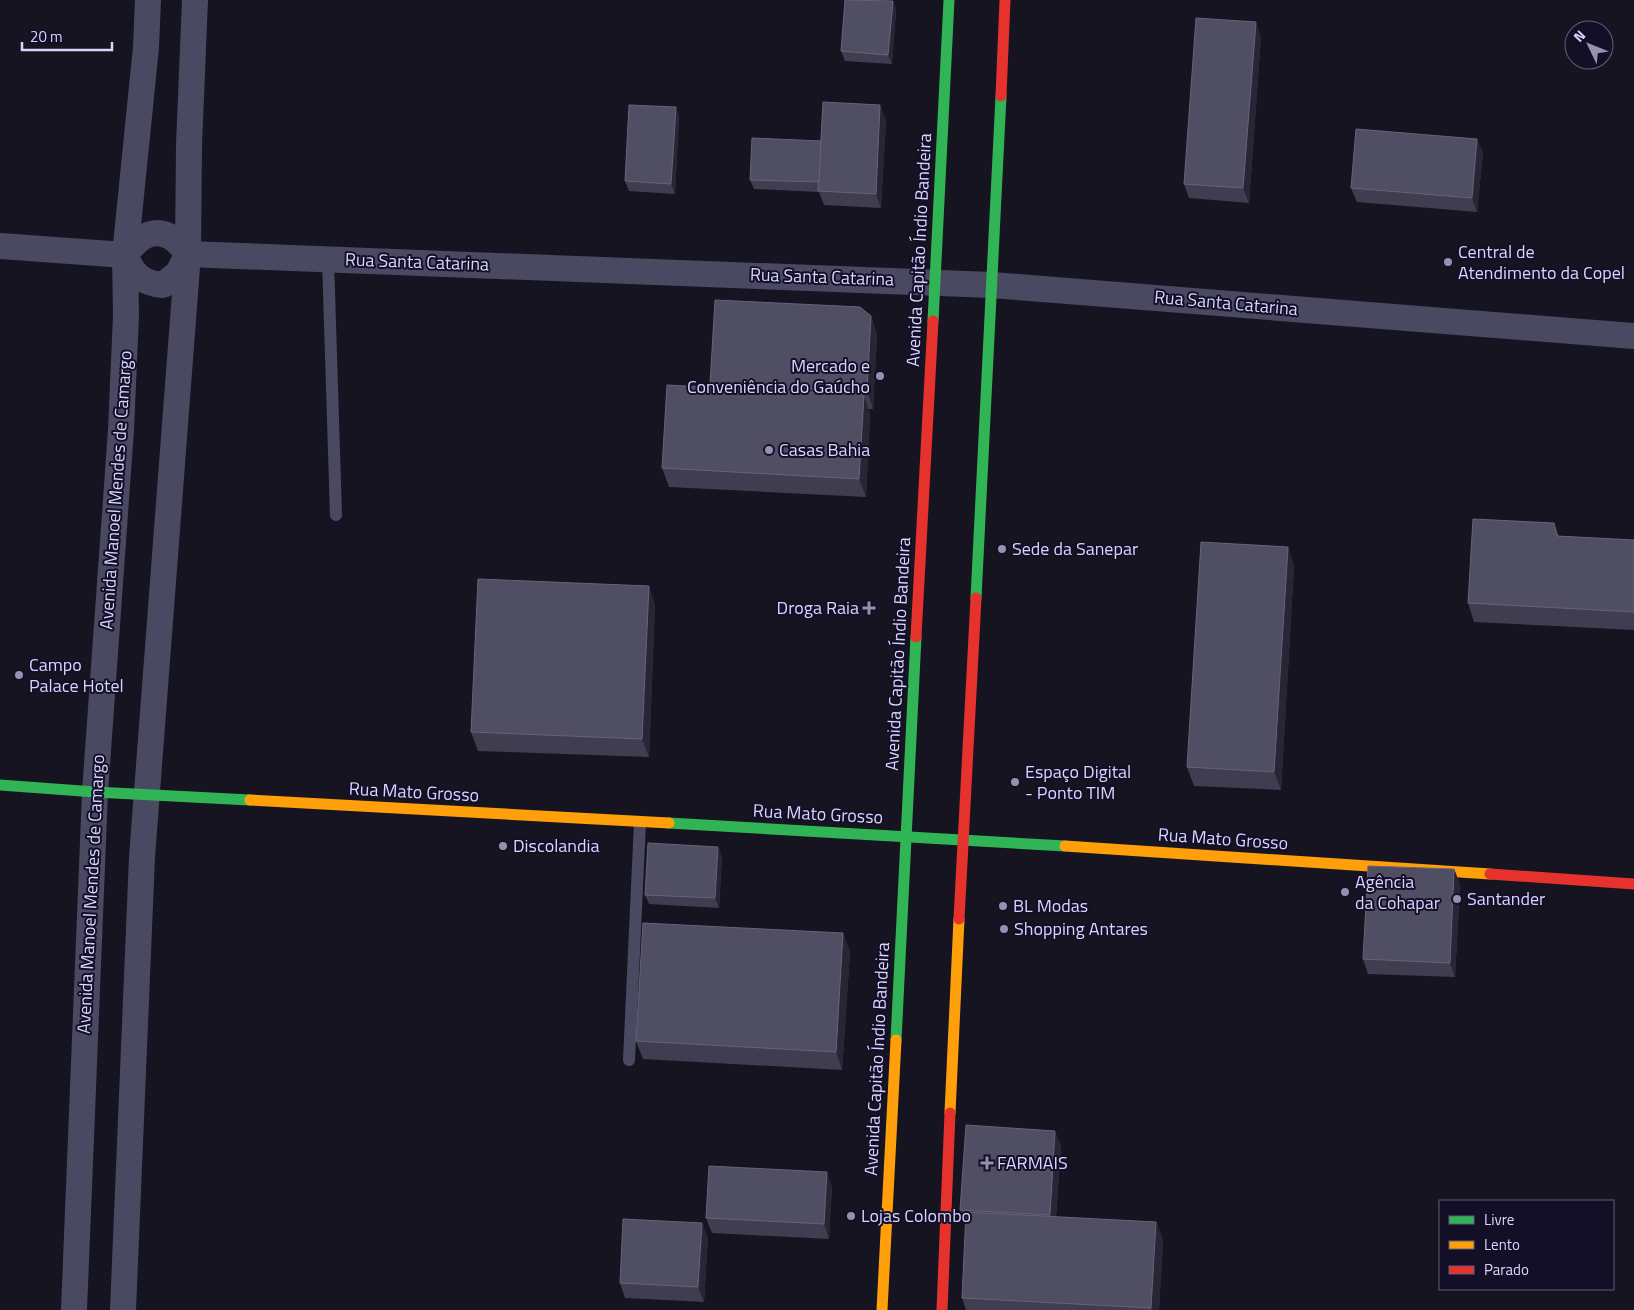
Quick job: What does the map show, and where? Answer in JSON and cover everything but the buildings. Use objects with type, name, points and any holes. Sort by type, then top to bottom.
[{"type":"main road","name":"Avenida Capitão Índio Bandeira","points":[[882,1310],[949,0]]},
{"type":"main road","points":[[942,1310],[952,1048],[1005,0]]},
{"type":"main road","name":"Rua Mato Grosso","points":[[0,785],[95,792],[964,839],[1634,884]]},
{"type":"street","name":"Avenida Manoel Mendes de Camargo","points":[[74,1310],[95,792],[122,411],[126,315],[125,255],[145,57],[148,0]]},
{"type":"street","points":[[123,1310],[142,857],[188,254],[195,0]]},
{"type":"street","points":[[125,255],[135,242],[144,236],[160,233],[175,240],[188,254]]},
{"type":"street","points":[[0,246],[125,255]]},
{"type":"street","points":[[125,255],[132,270],[140,278],[152,284],[163,285],[178,273],[188,254]]},
{"type":"street","name":"Rua Santa Catarina","points":[[188,254],[992,285],[1634,336]]},
{"type":"lane","points":[[328,259],[336,515]]},
{"type":"lane","points":[[629,1060],[640,822]]},
{"type":"traffic: fast","points":[[933,321],[949,0]]},
{"type":"traffic: fast","points":[[976,598],[1001,96]]},
{"type":"traffic: fast","points":[[896,1040],[916,637]]},
{"type":"traffic: fast","points":[[0,785],[250,800]]},
{"type":"traffic: fast","points":[[669,823],[1065,846]]},
{"type":"traffic: slow","points":[[250,800],[669,823]]},
{"type":"traffic: slow","points":[[1065,846],[1490,874]]},
{"type":"traffic: slow","points":[[950,1113],[959,919]]},
{"type":"traffic: slow","points":[[882,1310],[896,1040]]},
{"type":"traffic: jam","points":[[1001,96],[1005,0]]},
{"type":"traffic: jam","points":[[916,637],[933,321]]},
{"type":"traffic: jam","points":[[959,919],[976,598]]},
{"type":"traffic: jam","points":[[1490,874],[1634,884]]},
{"type":"traffic: jam","points":[[942,1310],[950,1113]]},
{"type":"place","name":"Central de Atendimento da Copel","points":[[1448,262]]},
{"type":"place","name":"Mercado e Conveniência do Gaúcho","points":[[880,376]]},
{"type":"place","name":"Casas Bahia","points":[[769,450]]},
{"type":"place","name":"Sede da Sanepar","points":[[1002,549]]},
{"type":"place","name":"Droga Raia","points":[[869,608]]},
{"type":"place","name":"Campo Palace Hotel","points":[[19,675]]},
{"type":"place","name":"Espaço Digital - Ponto TIM","points":[[1015,782]]},
{"type":"place","name":"Discolandia","points":[[503,846]]},
{"type":"place","name":"Agência da Cohapar","points":[[1345,892]]},
{"type":"place","name":"Santander","points":[[1457,899]]},
{"type":"place","name":"BL Modas","points":[[1003,906]]},
{"type":"place","name":"Shopping Antares","points":[[1004,929]]},
{"type":"place","name":"FARMAIS","points":[[987,1163]]},
{"type":"place","name":"Lojas Colombo","points":[[851,1216]]}]
